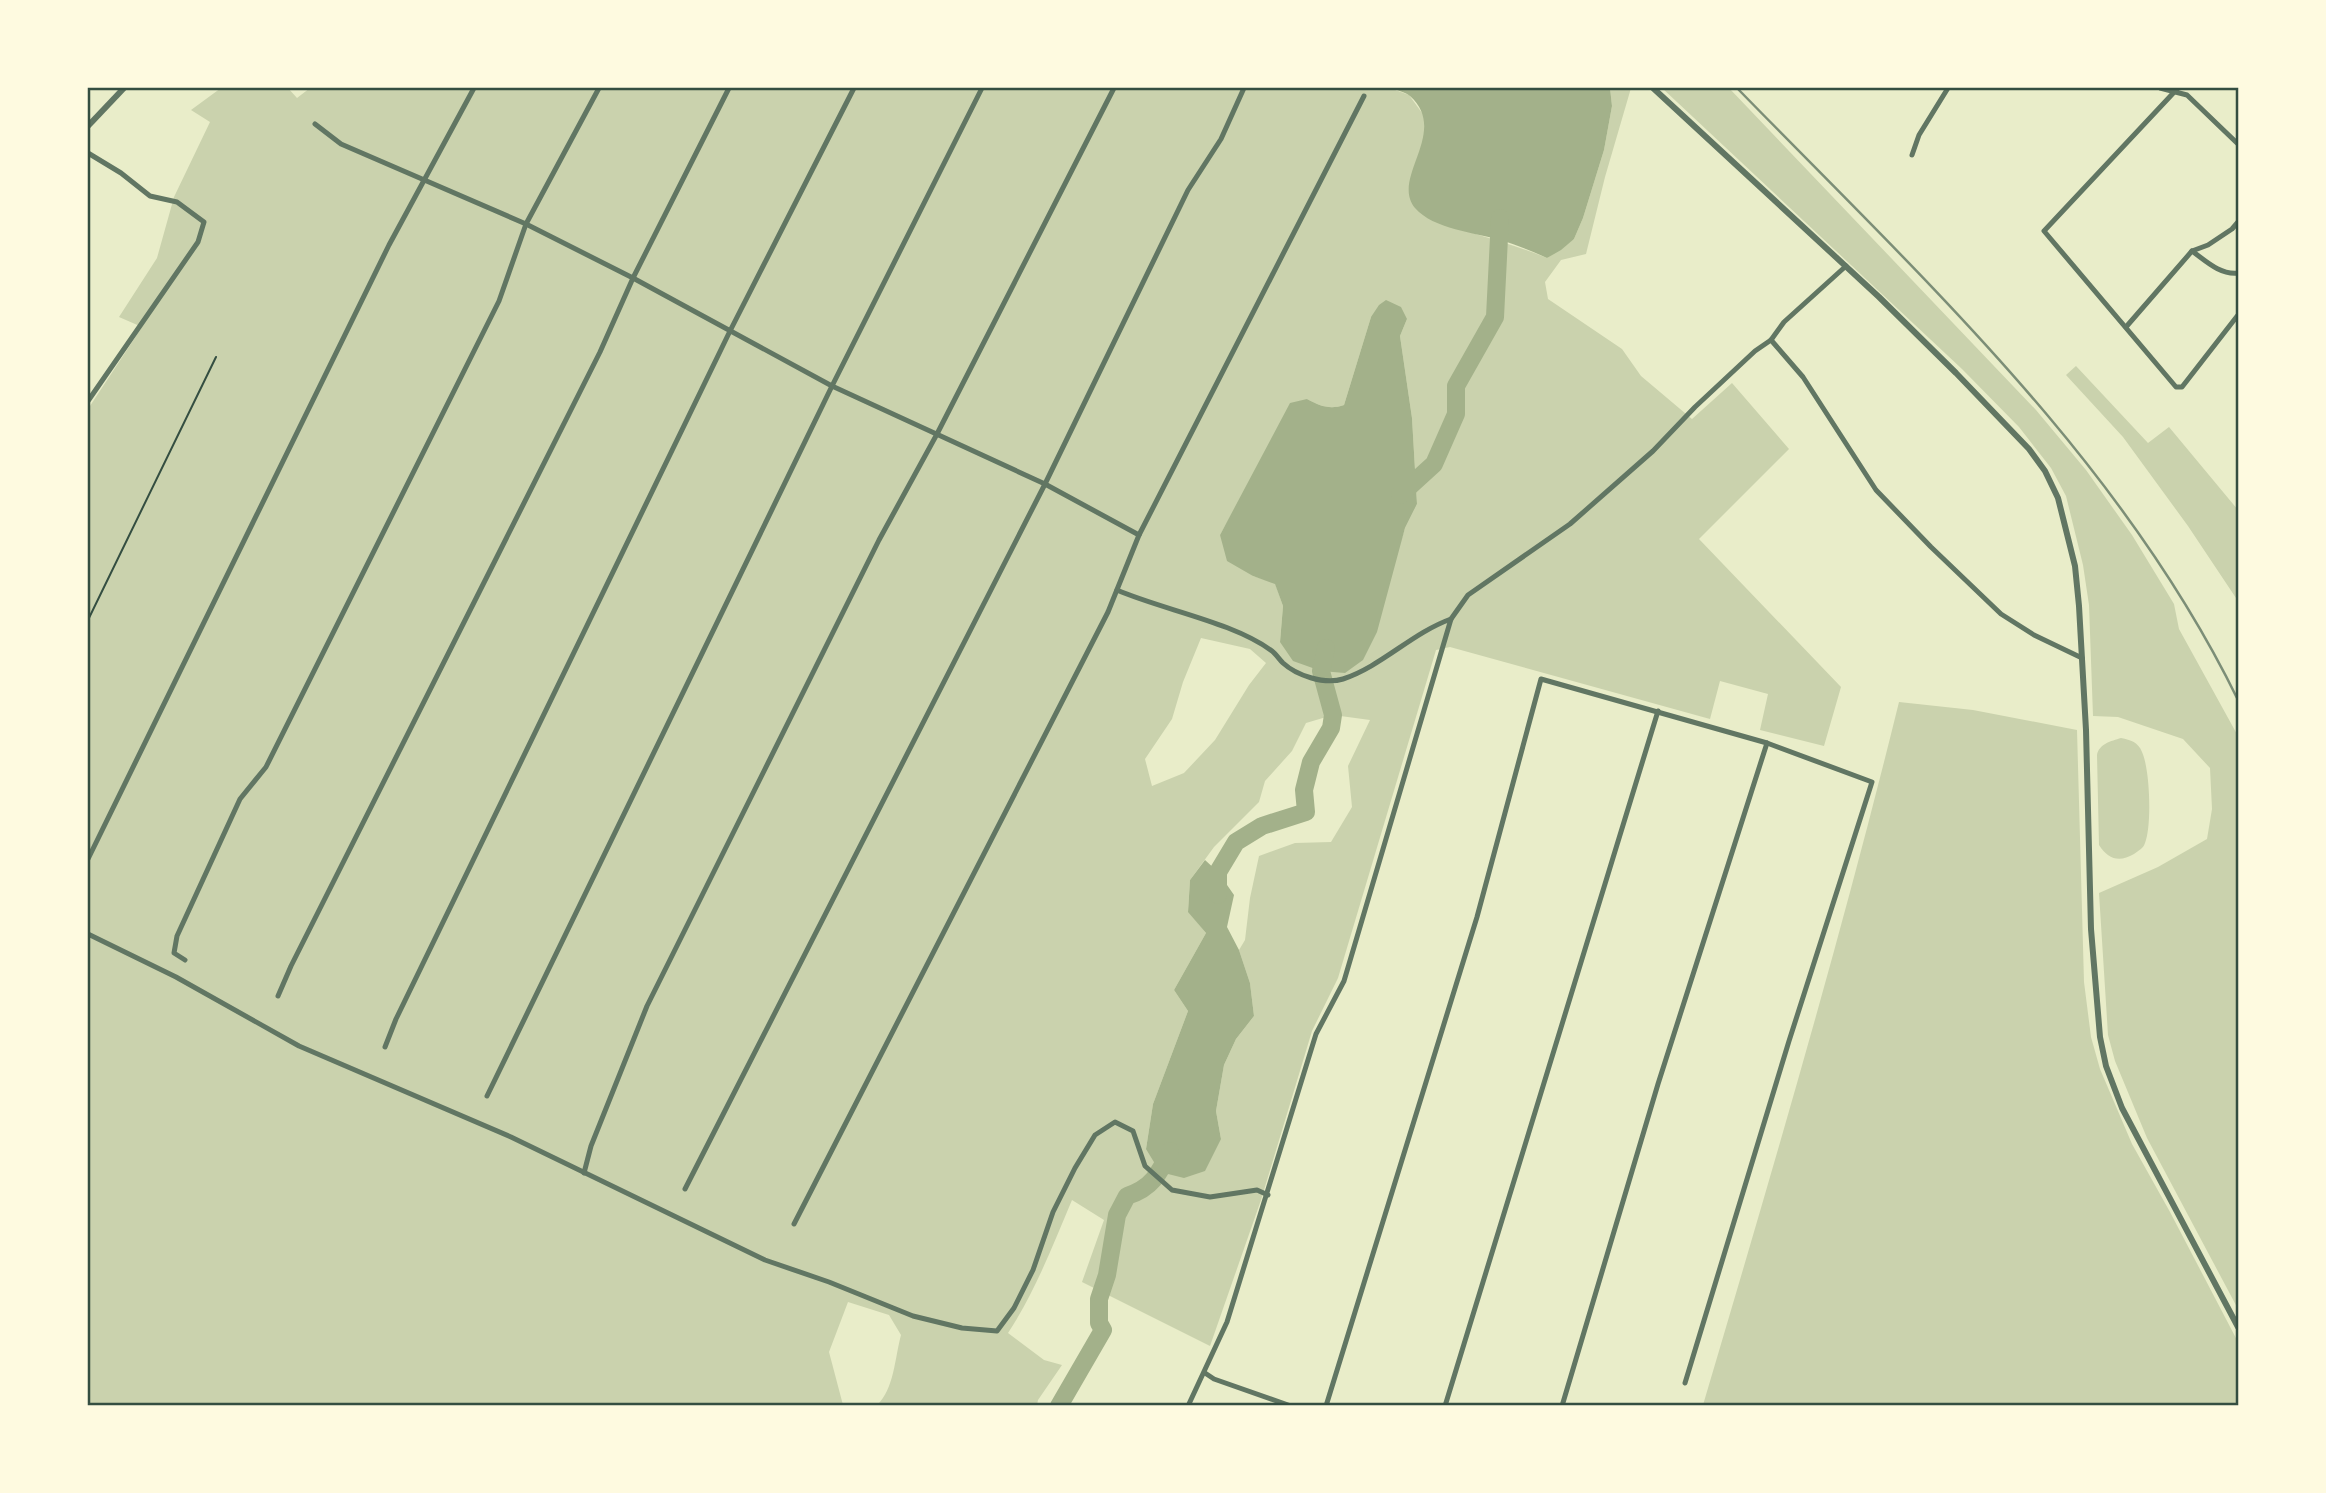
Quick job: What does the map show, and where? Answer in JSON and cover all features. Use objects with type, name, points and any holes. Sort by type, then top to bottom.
[{"type":"street","points":[[88,126],[124,88]]},
{"type":"street","points":[[88,859],[389,245],[474,88]]},
{"type":"street","points":[[185,960],[174,953],[177,936],[234,811],[240,799],[266,767],[499,301],[526,223],[600,88]]},
{"type":"street","points":[[278,996],[290,966],[600,352],[729,88]]},
{"type":"street","points":[[385,1047],[730,331],[854,88]]},
{"type":"street","points":[[487,1096],[832,386],[982,88]]},
{"type":"street","points":[[584,1173],[591,1146],[647,1006],[879,540],[937,433],[1114,88]]},
{"type":"street","points":[[685,1189],[1045,484],[1188,190],[1221,139],[1244,88]]},
{"type":"street","points":[[1653,88],[1846,266],[2014,431],[2045,471],[2059,498],[2075,566],[2082,658],[2091,929],[2100,1037],[2106,1066],[2138,1141],[2238,1327]]},
{"type":"street","points":[[1912,155],[1919,135],[1948,88]]},
{"type":"street","points":[[2160,88],[2176,89],[2188,95],[2238,144]]},
{"type":"street","points":[[2176,89],[2044,231],[2176,387],[2182,387],[2238,315]]},
{"type":"street","points":[[794,1224],[1102,624],[1139,535],[1364,96]]},
{"type":"street","points":[[315,124],[341,144],[526,223],[634,278],[832,386],[1045,484],[1139,535]]},
{"type":"street","points":[[88,153],[121,173],[150,196],[177,202],[204,222],[198,242],[88,401]]},
{"type":"street","points":[[2126,327],[2192,251],[2224,234],[2238,222]]},
{"type":"street","points":[[2192,251],[2213,267],[2232,274],[2238,273]]},
{"type":"street","points":[[1188,1405],[1227,1322],[1316,1034],[1344,981],[1451,620],[1468,595],[1570,524],[1653,452],[1695,407],[1755,351],[1771,340],[1784,322],[1846,266]]},
{"type":"street","points":[[1771,340],[1803,377],[1876,490],[2001,614],[2034,635],[2082,658]]},
{"type":"street","points":[[1117,590],[1238,632],[1273,652],[1298,674],[1327,680],[1340,680],[1360,672],[1451,620]]},
{"type":"street","points":[[1326,1405],[1477,917],[1541,679],[1767,743],[1872,782],[1793,1028],[1685,1384]]},
{"type":"street","points":[[1445,1405],[1658,711]]},
{"type":"street","points":[[1562,1405],[1658,1084],[1767,743]]},
{"type":"street","points":[[88,934],[176,977],[299,1046],[511,1138],[765,1260],[913,1316],[962,1328],[997,1331],[1014,1308],[1033,1270],[1053,1212],[1075,1168],[1096,1135],[1115,1122],[1133,1131],[1145,1166],[1172,1190],[1210,1197],[1257,1190],[1268,1195]]},
{"type":"street","points":[[1205,1373],[1214,1379],[1291,1405]]},
{"type":"path","points":[[88,620],[216,357]]},
{"type":"shaded area","points":[[221,88],[288,88],[297,98],[310,88],[1390,88],[1409,95],[1425,117],[1424,140],[1414,167],[1432,219],[1547,258],[1574,239],[1583,218],[1604,150],[1612,106],[1610,88],[1631,88],[1586,254],[1561,260],[1545,282],[1548,299],[1622,349],[1641,376],[1692,419],[1732,383],[1789,449],[1699,539],[1841,687],[1824,746],[1760,730],[1768,694],[1720,681],[1710,719],[1450,647],[1436,650],[1338,978],[1312,1031],[1261,1200],[1210,1346],[1082,1282],[1104,1220],[1072,1200],[1035,1285],[1008,1333],[1044,1360],[1062,1365],[1037,1405],[877,1405],[887,1391],[901,1335],[889,1315],[848,1302],[829,1352],[843,1405],[88,1406],[88,409],[142,327],[119,317],[157,258],[174,197],[210,122],[191,110]],"holes":[[[1371,317],[1407,319],[1400,336],[1412,418],[1417,504],[1405,528],[1393,566],[1280,642],[1283,606],[1275,583],[1253,576],[1220,535],[1307,399],[1325,406],[1344,405]],[[1201,638],[1250,649],[1266,663],[1215,740],[1184,773],[1152,786],[1145,759],[1172,719],[1183,682]],[[1333,715],[1370,720],[1348,766],[1352,807],[1331,842],[1295,843],[1259,856],[1245,940],[1239,950],[1250,983],[1254,1016],[1236,1039],[1224,1065],[1216,1111],[1221,1139],[1146,1149],[1153,1104],[1188,1011],[1174,990],[1206,933],[1188,911],[1190,880],[1214,847],[1259,802],[1265,781],[1292,751],[1306,723]]]},
{"type":"shaded area","points":[[1390,88],[1610,88],[1612,106],[1604,150],[1574,239],[1547,258],[1501,240],[1444,226],[1423,215],[1415,208],[1409,196],[1409,183],[1423,139],[1421,110],[1410,96]]},
{"type":"shaded area","points":[[1662,88],[1729,88],[2036,410],[2086,470],[2132,535],[2174,604],[2179,629],[2238,736],[2238,1309],[2147,1138],[2115,1061],[2108,1035],[2099,893],[2158,867],[2207,839],[2212,809],[2210,768],[2183,739],[2118,717],[2093,716],[2089,605],[2083,565],[2066,496],[2051,468],[2019,427],[1962,369]]},
{"type":"shaded area","points":[[1386,300],[1401,307],[1407,319],[1400,336],[1412,418],[1417,504],[1405,528],[1377,632],[1363,660],[1345,673],[1321,671],[1293,661],[1280,642],[1283,606],[1275,584],[1253,576],[1227,561],[1220,535],[1290,403],[1307,399],[1325,406],[1344,405],[1371,317]]},
{"type":"shaded area","points":[[2076,366],[2148,443],[2169,427],[2238,510],[2238,601],[2188,526],[2123,437],[2066,375]]},
{"type":"shaded area","points":[[1899,702],[1973,710],[2077,730],[2084,982],[2091,1037],[2100,1069],[2132,1144],[2238,1342],[2238,1405],[1703,1405],[1830,967]]},
{"type":"shaded area","points":[[2121,738],[2134,742],[2142,752],[2147,771],[2149,811],[2143,847],[2129,857],[2119,859],[2106,854],[2099,845],[2097,755],[2103,746]]},
{"type":"shaded area","points":[[1205,860],[1218,872],[1234,895],[1227,927],[1239,950],[1250,983],[1254,1016],[1236,1039],[1224,1065],[1216,1111],[1221,1139],[1205,1171],[1184,1178],[1160,1172],[1146,1149],[1153,1104],[1188,1011],[1174,990],[1206,933],[1188,912],[1190,880]]},
{"type":"waterway","points":[[1400,495],[1434,464],[1456,414],[1456,386],[1495,317],[1500,218]]},
{"type":"waterway","points":[[1218,895],[1218,872],[1236,842],[1262,826],[1306,812],[1304,790],[1311,762],[1331,728],[1333,715],[1321,671],[1326,648]]},
{"type":"waterway","points":[[1059,1406],[1103,1330],[1099,1323],[1099,1299],[1107,1275],[1117,1215],[1127,1196],[1143,1189],[1154,1179],[1170,1151]]},
{"type":"railway","points":[[1737,88],[1946,301],[2077,451],[2136,530],[2190,613],[2238,700]]}]
